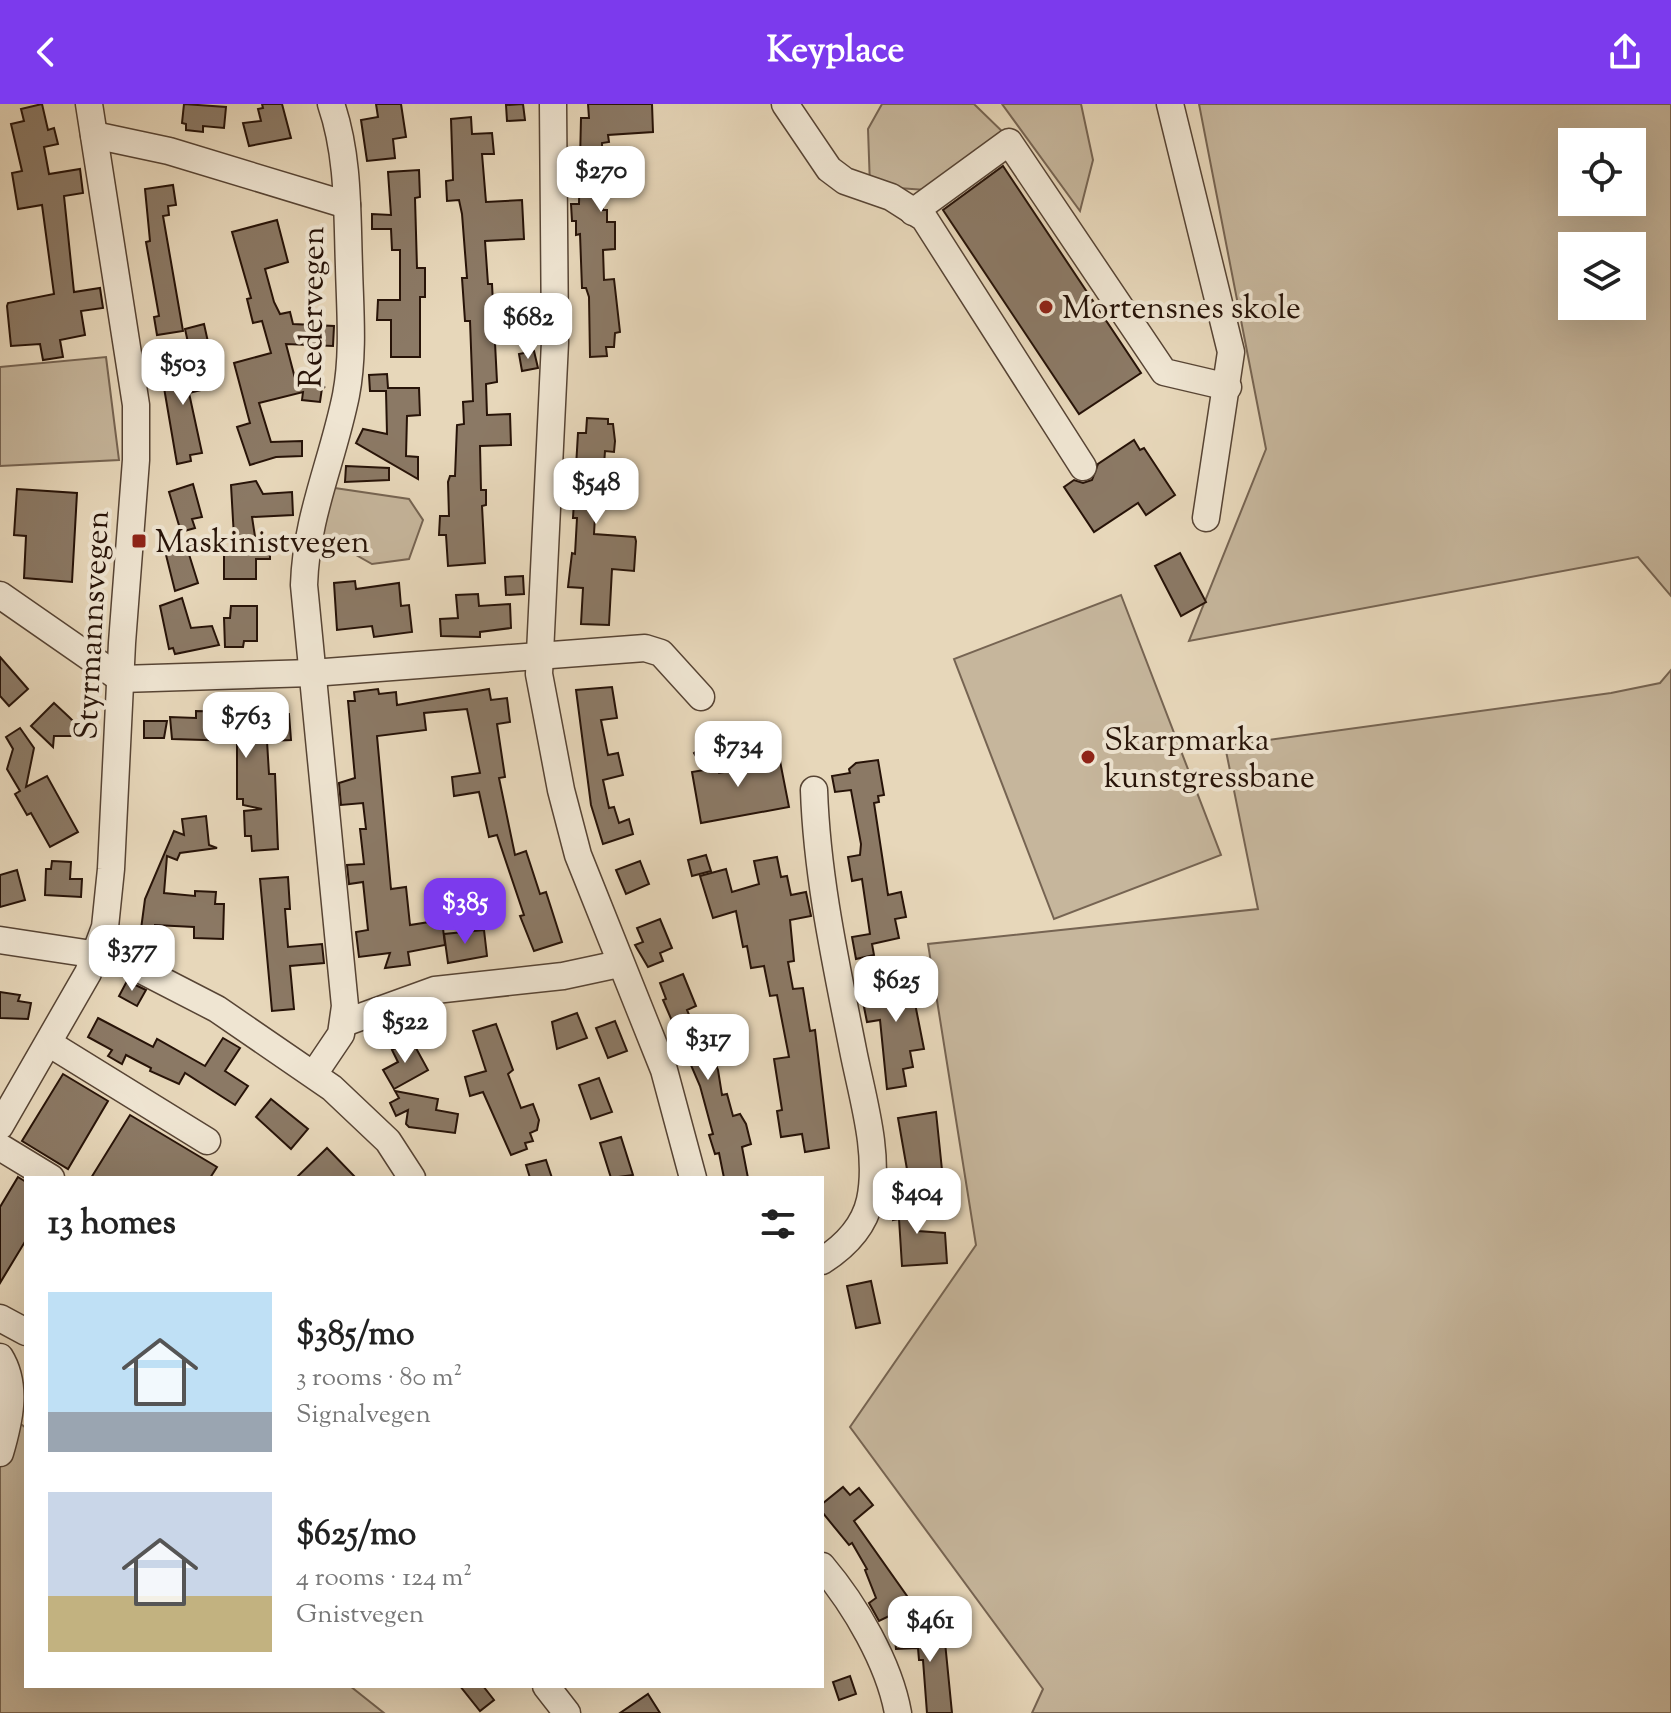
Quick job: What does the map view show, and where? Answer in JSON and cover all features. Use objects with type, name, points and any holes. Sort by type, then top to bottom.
[{"type":"street","name":"Styrmannsvegen","points":[[0,1126],[80,991],[105,927],[111,869],[136,460],[136,405],[89,104]]},
{"type":"street","name":"Redervegen","points":[[331,104],[343,157],[347,205],[348,380],[314,503],[305,555],[312,673],[344,1023]]},
{"type":"street","points":[[553,104],[555,342],[538,656],[543,698],[569,820],[619,964],[668,1082],[692,1176]]},
{"type":"street","points":[[785,104],[829,169],[845,181],[891,197],[924,218],[1083,467]]},
{"type":"street","points":[[1170,104],[1230,337],[1228,387],[1214,450],[1206,518]]},
{"type":"street","points":[[94,135],[169,151],[347,205]]},
{"type":"street","points":[[913,212],[1009,142],[1164,372],[1228,387]]},
{"type":"street","points":[[0,595],[121,679],[312,673],[645,648],[666,657],[701,697]]},
{"type":"street","points":[[814,790],[821,875],[869,1137],[873,1183],[862,1221],[849,1240],[824,1259]]},
{"type":"street","points":[[0,940],[96,953],[129,963],[193,995],[314,1074],[388,1141],[411,1176]]},
{"type":"street","points":[[314,1074],[337,1041],[344,1023],[435,990],[563,976],[619,964]]},
{"type":"street","points":[[50,1044],[207,1141]]},
{"type":"street","points":[[0,1147],[48,1176]]},
{"type":"street","points":[[0,1318],[24,1331]]},
{"type":"street","points":[[0,1357],[10,1373],[11,1385],[0,1453]]},
{"type":"street","points":[[824,1569],[867,1636],[891,1687],[898,1713]]},
{"type":"shaded area","points":[[882,104],[974,104],[1007,136],[926,190],[870,186],[868,129]]},
{"type":"shaded area","points":[[1002,104],[1081,104],[1093,160],[1080,211]]},
{"type":"shaded area","points":[[1199,104],[1671,104],[1671,596],[1638,557],[1189,641],[1266,449]]},
{"type":"shaded area","points":[[106,357],[119,460],[0,466],[0,367]]},
{"type":"shaded area","points":[[328,487],[409,499],[423,520],[409,559],[372,564],[319,534]]},
{"type":"shaded area","name":"Skarpmarka kunstgressbane","points":[[1121,595],[1221,855],[1054,919],[954,659]]},
{"type":"shaded area","points":[[1671,670],[1671,1713],[1032,1713],[1043,1689],[850,1427],[976,1245],[928,944],[1258,909],[1225,746],[1611,693],[1660,683]]},
{"type":"shaded area","points":[[0,1408],[24,1426],[24,1688],[353,1688],[384,1713],[0,1713]]},
{"type":"building","points":[[42,104],[48,130],[54,128],[58,144],[44,147],[49,174],[80,169],[83,193],[64,196],[74,292],[100,288],[103,308],[81,311],[85,335],[60,340],[63,357],[43,360],[40,344],[11,346],[7,306],[8,303],[54,294],[42,205],[18,209],[12,173],[22,171],[11,124],[24,121],[21,109]]},
{"type":"building","points":[[184,104],[226,107],[224,128],[203,126],[203,132],[186,130],[186,124],[182,123]]},
{"type":"building","points":[[262,104],[282,104],[291,138],[249,146],[243,123],[261,121],[258,109],[263,108]]},
{"type":"building","points":[[376,104],[401,104],[406,137],[393,139],[395,158],[367,161],[361,120],[378,117]]},
{"type":"building","points":[[523,104],[525,120],[507,121],[506,105]]},
{"type":"building","points":[[588,104],[652,104],[653,132],[608,135],[609,142],[602,143],[603,210],[607,210],[607,222],[615,222],[615,249],[603,250],[604,280],[614,279],[620,332],[615,333],[614,347],[606,347],[607,356],[590,357],[589,297],[586,288],[582,288],[580,234],[576,235],[571,204],[579,204],[581,118],[589,118]]},
{"type":"building","points":[[471,117],[472,134],[492,133],[494,154],[482,154],[486,202],[522,200],[524,239],[485,241],[488,284],[492,284],[497,382],[486,384],[487,415],[510,414],[511,445],[480,446],[481,490],[486,490],[486,505],[482,506],[485,563],[448,566],[446,535],[439,535],[440,516],[449,516],[448,482],[450,476],[455,476],[457,425],[464,424],[463,402],[473,401],[470,321],[465,321],[462,278],[467,278],[462,214],[459,200],[447,201],[446,181],[453,180],[451,119]]},
{"type":"building","points":[[1003,166],[1141,373],[1079,414],[943,210]]},
{"type":"building","points":[[419,170],[420,197],[415,198],[417,268],[425,268],[425,297],[420,297],[420,357],[391,357],[391,320],[377,320],[378,300],[400,300],[400,250],[392,250],[391,229],[372,229],[372,214],[391,215],[388,172]]},
{"type":"building","points":[[173,185],[176,205],[168,206],[169,215],[163,216],[183,331],[157,335],[154,317],[159,316],[146,242],[150,241],[145,189]]},
{"type":"building","points":[[277,220],[288,262],[265,269],[274,302],[280,314],[290,312],[293,324],[334,326],[333,346],[286,344],[296,382],[325,387],[322,388],[320,402],[302,400],[303,392],[259,403],[271,442],[302,441],[302,456],[276,457],[250,465],[237,427],[250,423],[234,363],[271,353],[262,321],[253,323],[247,299],[251,298],[232,232]]},
{"type":"building","points":[[204,324],[210,351],[191,356],[185,329]]},
{"type":"building","points":[[534,351],[538,368],[522,371],[519,354]]},
{"type":"building","points":[[197,358],[201,390],[189,393],[202,453],[190,455],[191,461],[177,464],[162,376],[168,376],[166,366],[171,366],[170,362]]},
{"type":"building","points":[[387,374],[388,388],[419,388],[420,415],[407,416],[406,456],[418,457],[418,479],[356,443],[363,429],[387,434],[386,391],[370,391],[369,375]]},
{"type":"building","points":[[587,418],[608,419],[608,424],[613,424],[615,441],[614,452],[605,451],[603,479],[615,479],[614,499],[596,498],[594,534],[635,537],[636,541],[634,571],[612,569],[609,625],[581,624],[583,588],[568,587],[572,553],[575,554],[577,518],[573,518],[578,433],[586,433]]},
{"type":"building","points":[[1134,440],[1140,450],[1144,448],[1175,495],[1146,515],[1138,503],[1094,532],[1064,487],[1074,480],[1083,483],[1092,480],[1098,464]]},
{"type":"building","points":[[346,466],[389,468],[389,480],[345,482]]},
{"type":"building","points":[[256,481],[263,494],[292,492],[293,515],[252,517],[256,543],[270,543],[270,559],[256,559],[256,579],[224,579],[224,555],[235,555],[231,485]]},
{"type":"building","points":[[193,484],[202,517],[192,519],[195,528],[181,532],[169,492]]},
{"type":"building","points":[[17,489],[77,493],[72,582],[24,578],[26,536],[14,535]]},
{"type":"building","points":[[187,548],[198,583],[175,591],[166,555]]},
{"type":"building","points":[[1180,553],[1206,602],[1181,616],[1155,566]]},
{"type":"building","points":[[523,576],[524,594],[506,595],[505,577]]},
{"type":"building","points":[[355,581],[356,589],[399,583],[401,606],[409,605],[412,632],[374,637],[372,626],[337,630],[334,583]]},
{"type":"building","points":[[478,594],[479,606],[510,604],[511,628],[480,632],[480,637],[441,636],[440,619],[458,618],[456,595]]},
{"type":"building","points":[[182,598],[191,628],[212,626],[219,645],[175,654],[173,648],[169,649],[160,606]]},
{"type":"building","points":[[231,606],[257,606],[257,641],[244,641],[243,647],[225,647],[224,618],[230,618]]},
{"type":"building","points":[[0,657],[28,689],[9,706],[0,696]]},
{"type":"building","points":[[612,687],[617,718],[601,720],[608,755],[618,753],[623,775],[603,780],[609,808],[614,807],[619,823],[629,819],[633,834],[603,844],[591,805],[576,690]]},
{"type":"building","points":[[378,689],[379,694],[396,692],[397,705],[489,689],[491,700],[507,698],[510,722],[497,724],[505,777],[499,778],[515,855],[526,851],[540,894],[546,892],[562,942],[534,951],[520,916],[524,915],[497,835],[489,837],[479,792],[454,796],[452,777],[480,773],[467,709],[424,713],[426,730],[377,736],[391,889],[406,887],[410,925],[442,920],[445,945],[408,952],[410,965],[385,968],[390,953],[359,957],[356,932],[368,930],[363,882],[349,884],[347,865],[364,864],[360,829],[366,829],[363,803],[341,805],[339,783],[355,778],[348,701],[355,701],[354,692]]},
{"type":"building","points":[[267,699],[268,716],[289,714],[291,740],[267,741],[269,774],[275,774],[278,849],[252,851],[251,836],[245,836],[244,811],[262,809],[243,805],[243,799],[237,799],[237,741],[172,739],[170,717],[196,718],[196,711],[240,712],[240,701]]},
{"type":"building","points":[[54,703],[88,736],[54,736],[53,747],[31,726]]},
{"type":"building","points":[[144,721],[167,721],[164,738],[144,738]]},
{"type":"building","points":[[20,728],[34,748],[26,787],[47,776],[78,832],[50,847],[31,813],[27,815],[15,794],[20,791],[7,769],[13,749],[6,737]]},
{"type":"building","points":[[706,745],[719,773],[754,767],[753,761],[779,756],[789,807],[701,823],[692,772],[704,770],[694,753]]},
{"type":"building","points":[[878,760],[884,795],[878,796],[879,802],[874,803],[888,895],[901,892],[906,917],[895,919],[899,938],[872,944],[874,955],[856,959],[852,937],[870,934],[862,879],[852,881],[848,857],[860,855],[861,844],[851,790],[835,792],[832,776],[850,773],[849,769],[856,763]]},
{"type":"building","points":[[206,816],[209,845],[217,848],[180,853],[177,860],[167,856],[164,893],[195,896],[195,891],[216,892],[215,904],[224,904],[223,939],[194,938],[194,927],[155,925],[155,930],[141,929],[145,899],[174,831],[184,835],[182,819]]},
{"type":"building","points":[[706,855],[711,871],[692,876],[688,860]]},
{"type":"building","points":[[777,857],[781,877],[787,876],[791,895],[806,892],[811,916],[790,920],[794,961],[788,962],[793,989],[803,988],[810,1031],[815,1030],[829,1148],[805,1152],[802,1134],[781,1137],[777,1111],[782,1110],[774,1059],[789,1057],[777,995],[770,996],[764,966],[751,968],[736,911],[713,918],[700,876],[726,869],[732,892],[759,884],[754,861]]},
{"type":"building","points":[[52,861],[71,862],[70,879],[82,879],[81,897],[45,895],[46,869],[51,869]]},
{"type":"building","points":[[640,861],[649,884],[626,894],[616,870]]},
{"type":"building","points":[[17,870],[25,900],[0,907],[0,875]]},
{"type":"building","points":[[288,877],[290,909],[285,909],[288,947],[322,944],[324,963],[290,966],[294,1009],[272,1011],[260,879]]},
{"type":"building","points":[[660,919],[672,948],[660,953],[663,961],[648,967],[635,945],[643,942],[637,928]]},
{"type":"building","points":[[484,930],[487,956],[448,963],[444,934]]},
{"type":"building","points":[[908,968],[924,1049],[910,1051],[913,1067],[903,1069],[906,1086],[887,1089],[880,1020],[867,1022],[863,1002],[881,998],[880,973]]},
{"type":"building","points":[[683,974],[696,1006],[687,1010],[698,1036],[704,1034],[718,1070],[722,1095],[727,1094],[733,1116],[740,1114],[746,1124],[751,1144],[742,1147],[748,1176],[724,1176],[719,1153],[715,1154],[709,1135],[713,1134],[700,1086],[663,1000],[666,999],[660,983]]},
{"type":"building","points":[[127,981],[146,990],[137,1006],[119,996]]},
{"type":"building","points":[[0,992],[20,995],[18,1001],[31,1003],[28,1019],[0,1018]]},
{"type":"building","points":[[577,1013],[587,1038],[557,1049],[552,1022]]},
{"type":"building","points":[[98,1018],[153,1047],[157,1039],[205,1066],[223,1038],[240,1048],[225,1071],[248,1086],[235,1105],[185,1073],[179,1084],[150,1071],[151,1068],[126,1055],[122,1064],[108,1056],[112,1050],[88,1037]]},
{"type":"building","points":[[615,1021],[627,1051],[608,1058],[596,1028]]},
{"type":"building","points":[[496,1024],[513,1070],[508,1074],[521,1108],[533,1104],[539,1120],[537,1130],[530,1133],[533,1141],[525,1143],[527,1149],[511,1155],[483,1092],[470,1096],[465,1077],[486,1071],[473,1031]]},
{"type":"building","points":[[411,1039],[428,1070],[394,1089],[383,1070],[398,1062],[392,1050]]},
{"type":"building","points":[[63,1074],[108,1101],[68,1169],[22,1141]]},
{"type":"building","points":[[599,1078],[612,1112],[591,1119],[579,1085]]},
{"type":"building","points":[[395,1091],[438,1099],[436,1110],[458,1114],[455,1133],[409,1127],[406,1124],[408,1110],[396,1116],[390,1103],[399,1098]]},
{"type":"building","points":[[271,1099],[308,1129],[291,1149],[256,1117]]},
{"type":"building","points":[[936,1112],[942,1170],[908,1175],[898,1118]]},
{"type":"building","points":[[130,1115],[217,1167],[211,1176],[92,1176]]},
{"type":"building","points":[[621,1137],[633,1175],[610,1176],[600,1143]]},
{"type":"building","points":[[327,1148],[354,1176],[298,1176]]},
{"type":"building","points":[[546,1160],[551,1176],[529,1176],[526,1165]]},
{"type":"building","points":[[18,1177],[24,1181],[24,1243],[0,1283],[0,1207]]},
{"type":"building","points":[[916,1196],[918,1231],[945,1233],[947,1263],[902,1266],[899,1219],[893,1220],[892,1198]]},
{"type":"building","points":[[871,1281],[880,1323],[856,1328],[847,1286]]},
{"type":"building","points":[[843,1487],[850,1495],[859,1488],[873,1505],[854,1521],[907,1596],[910,1606],[879,1621],[869,1603],[876,1598],[867,1569],[852,1543],[849,1545],[824,1514],[824,1502]]},
{"type":"building","points":[[939,1625],[940,1633],[944,1632],[952,1713],[927,1713],[923,1660],[919,1660],[918,1648],[896,1649],[894,1629]]},
{"type":"building","points":[[850,1676],[856,1694],[839,1700],[833,1682]]},
{"type":"building","points":[[462,1688],[485,1688],[494,1700],[480,1711]]},
{"type":"building","points":[[648,1694],[660,1713],[620,1713]]},
{"type":"place","name":"Mortensnes skole","points":[[1046,307]]},
{"type":"place","name":"Maskinistvegen","points":[[139,541]]},
{"type":"place","name":"Skarpmarka kunstgressbane","points":[[1088,757]]}]
